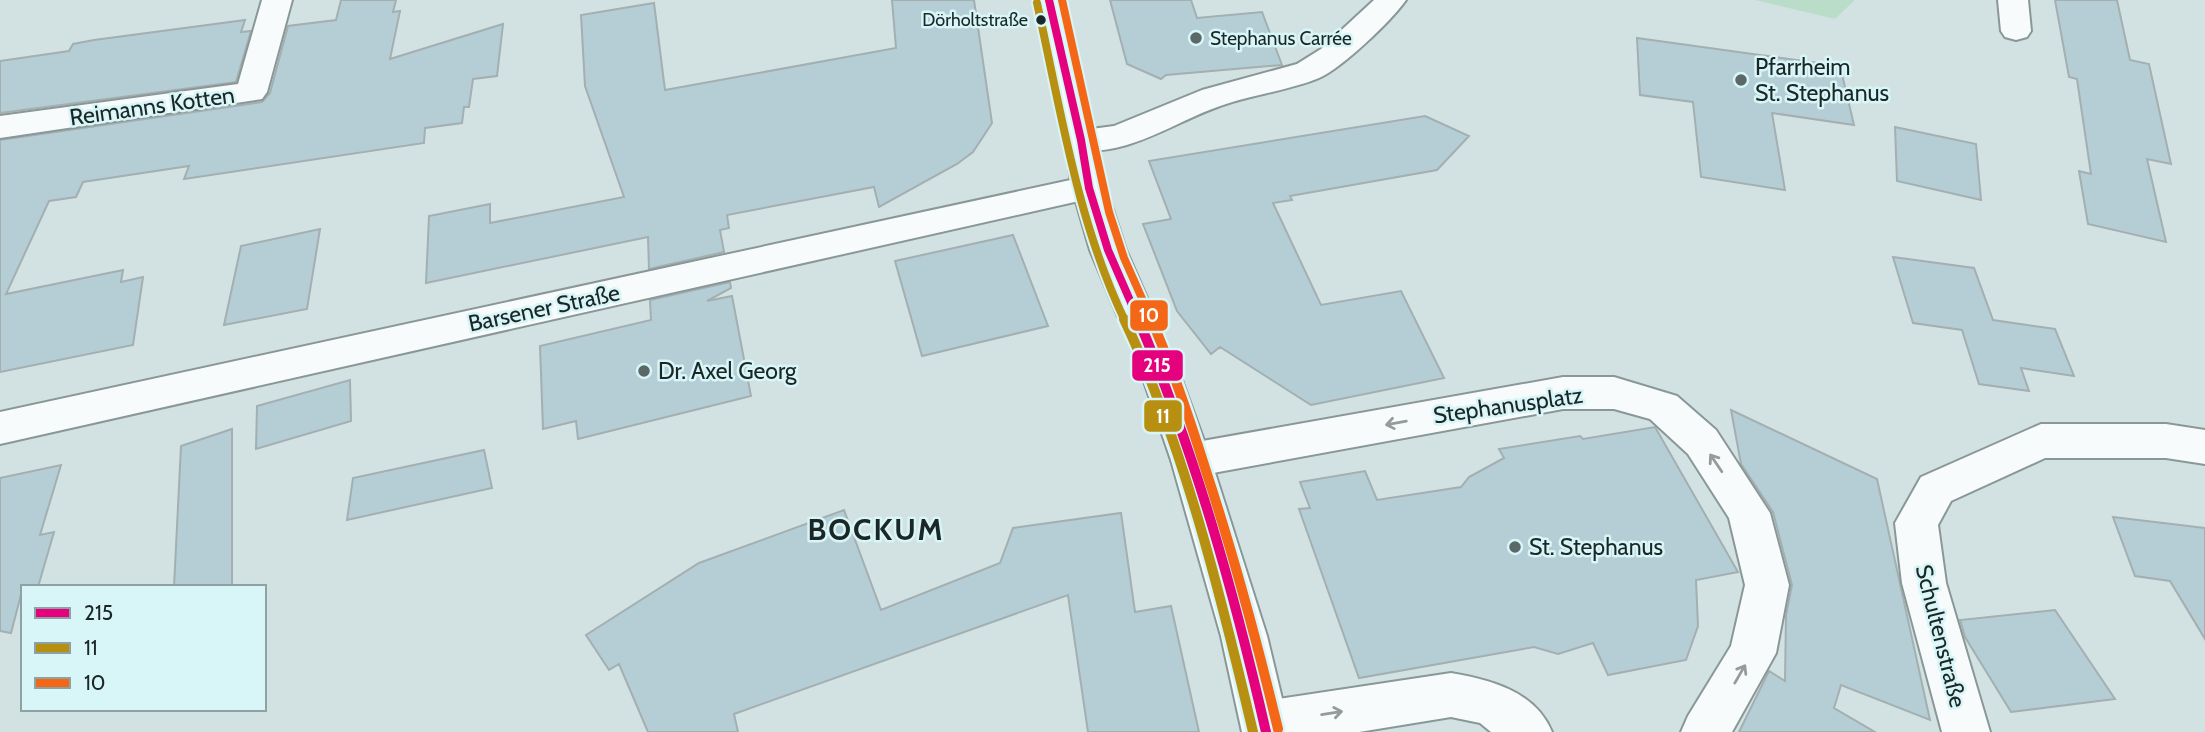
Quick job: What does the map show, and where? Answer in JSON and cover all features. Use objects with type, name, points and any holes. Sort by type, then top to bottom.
[{"type":"street","name":"Reimanns Kotten","points":[[0,127],[251,92],[277,0]]},
{"type":"street","points":[[1049,0],[1081,140],[1089,188],[1108,250],[1157,364],[1191,460],[1244,636],[1265,728],[1451,695],[1491,703],[1528,732]]},
{"type":"street","points":[[1081,140],[1119,136],[1213,97],[1308,71],[1332,56],[1391,0]]},
{"type":"street","points":[[2013,0],[2016,30]]},
{"type":"street","name":"Barsener Straße","points":[[0,428],[1089,188]]},
{"type":"street","name":"Stephanusplatz","points":[[1191,460],[1563,393],[1614,393],[1663,407],[1702,442],[1749,513],[1767,585],[1753,653],[1705,732]]},
{"type":"street","name":"Schultenstraße","points":[[1966,732],[1924,583],[1916,523],[1936,489],[2040,442],[2166,441],[2205,447]]},
{"type":"green space","points":[[1755,0],[1855,0],[1835,19]]},
{"type":"building","points":[[341,0],[396,0],[393,12],[400,11],[390,59],[503,24],[497,76],[473,79],[469,107],[464,107],[462,123],[425,128],[424,143],[184,179],[189,166],[83,182],[76,197],[49,201],[6,294],[123,270],[121,282],[143,277],[133,345],[0,372],[0,140],[262,102],[270,93],[288,26],[336,20]]},
{"type":"building","points":[[892,0],[974,0],[992,123],[973,152],[957,164],[879,207],[874,187],[727,215],[729,228],[720,230],[724,252],[649,269],[648,237],[426,283],[429,216],[490,204],[490,223],[624,197],[585,86],[581,15],[654,3],[665,90],[896,48]]},
{"type":"building","name":"Stephanus Carrée","points":[[1110,0],[1191,0],[1197,18],[1262,12],[1282,65],[1166,75],[1161,79],[1127,64]]},
{"type":"building","points":[[2055,0],[2117,0],[2130,60],[2149,64],[2171,164],[2147,159],[2166,242],[2088,224],[2079,171],[2091,174],[2077,79],[2069,77]]},
{"type":"building","points":[[245,20],[241,32],[251,31],[236,82],[0,113],[0,61],[69,51],[73,44],[94,40]]},
{"type":"building","name":"Pfarrheim St. Stephanus","points":[[1637,38],[1840,66],[1854,125],[1772,113],[1785,190],[1701,177],[1693,102],[1640,95]]},
{"type":"building","points":[[1425,116],[1469,136],[1437,170],[1290,196],[1292,200],[1273,203],[1321,305],[1401,291],[1444,378],[1311,405],[1220,347],[1211,354],[1177,311],[1143,224],[1171,219],[1149,161]]},
{"type":"building","points":[[1895,127],[1976,144],[1981,200],[1897,181]]},
{"type":"building","points":[[320,229],[307,309],[224,325],[241,246]]},
{"type":"building","points":[[1013,235],[1048,326],[922,356],[895,261]]},
{"type":"building","points":[[1893,257],[1974,268],[1993,320],[2055,329],[2074,376],[2021,368],[2029,391],[1979,384],[1962,330],[1913,323]]},
{"type":"building","name":"Dr. Axel Georg","points":[[730,282],[731,288],[707,301],[732,296],[751,396],[578,439],[576,421],[543,429],[540,346],[651,320],[650,300]]},
{"type":"building","points":[[350,380],[351,421],[256,449],[257,406]]},
{"type":"building","points":[[1731,410],[1877,479],[1930,720],[1841,685],[1834,708],[1875,732],[1739,732],[1769,671],[1785,681],[1786,615],[1792,585],[1773,512],[1741,464]]},
{"type":"building","name":"St. Stephanus","points":[[1655,427],[1738,572],[1696,580],[1698,626],[1686,660],[1608,675],[1593,643],[1558,654],[1534,647],[1359,678],[1299,509],[1310,508],[1300,482],[1365,471],[1377,500],[1461,487],[1469,477],[1504,458],[1499,449]]},
{"type":"building","points":[[232,429],[232,585],[174,585],[181,446]]},
{"type":"building","points":[[484,450],[492,488],[347,520],[353,478]]},
{"type":"building","points":[[61,465],[40,535],[54,532],[39,585],[21,585],[11,633],[0,631],[0,478]]},
{"type":"building","points":[[844,510],[881,610],[1000,563],[1013,528],[1121,513],[1135,612],[1171,606],[1199,732],[1088,732],[1068,595],[734,714],[738,732],[648,732],[619,664],[609,670],[586,635],[699,563]]},
{"type":"building","points":[[2113,517],[2205,528],[2205,639],[2170,581],[2135,576]]},
{"type":"building","points":[[2055,610],[2115,699],[2011,712],[1965,637],[1960,620]]},
{"type":"transit line","name":"215","points":[[1049,0],[1081,140],[1089,188],[1108,250],[1157,364],[1191,460],[1244,636],[1266,732]]},
{"type":"transit line","name":"10","points":[[1062,0],[1109,212],[1124,258],[1170,364],[1201,454],[1243,591],[1278,729]]},
{"type":"transit line","name":"11","points":[[1037,3],[1071,158],[1095,250],[1147,372],[1178,461],[1231,641],[1253,732]]},
{"type":"place","name":"Dörholtstraße","points":[[1041,20]]},
{"type":"place","name":"Stephanus Carrée","points":[[1196,38]]},
{"type":"place","name":"Pfarrheim St. Stephanus","points":[[1741,80]]},
{"type":"place","name":"Dr. Axel Georg","points":[[644,371]]},
{"type":"place","name":"St. Stephanus","points":[[1515,547]]},
{"type":"district","name":"BOCKUM","points":[[876,529]]}]
